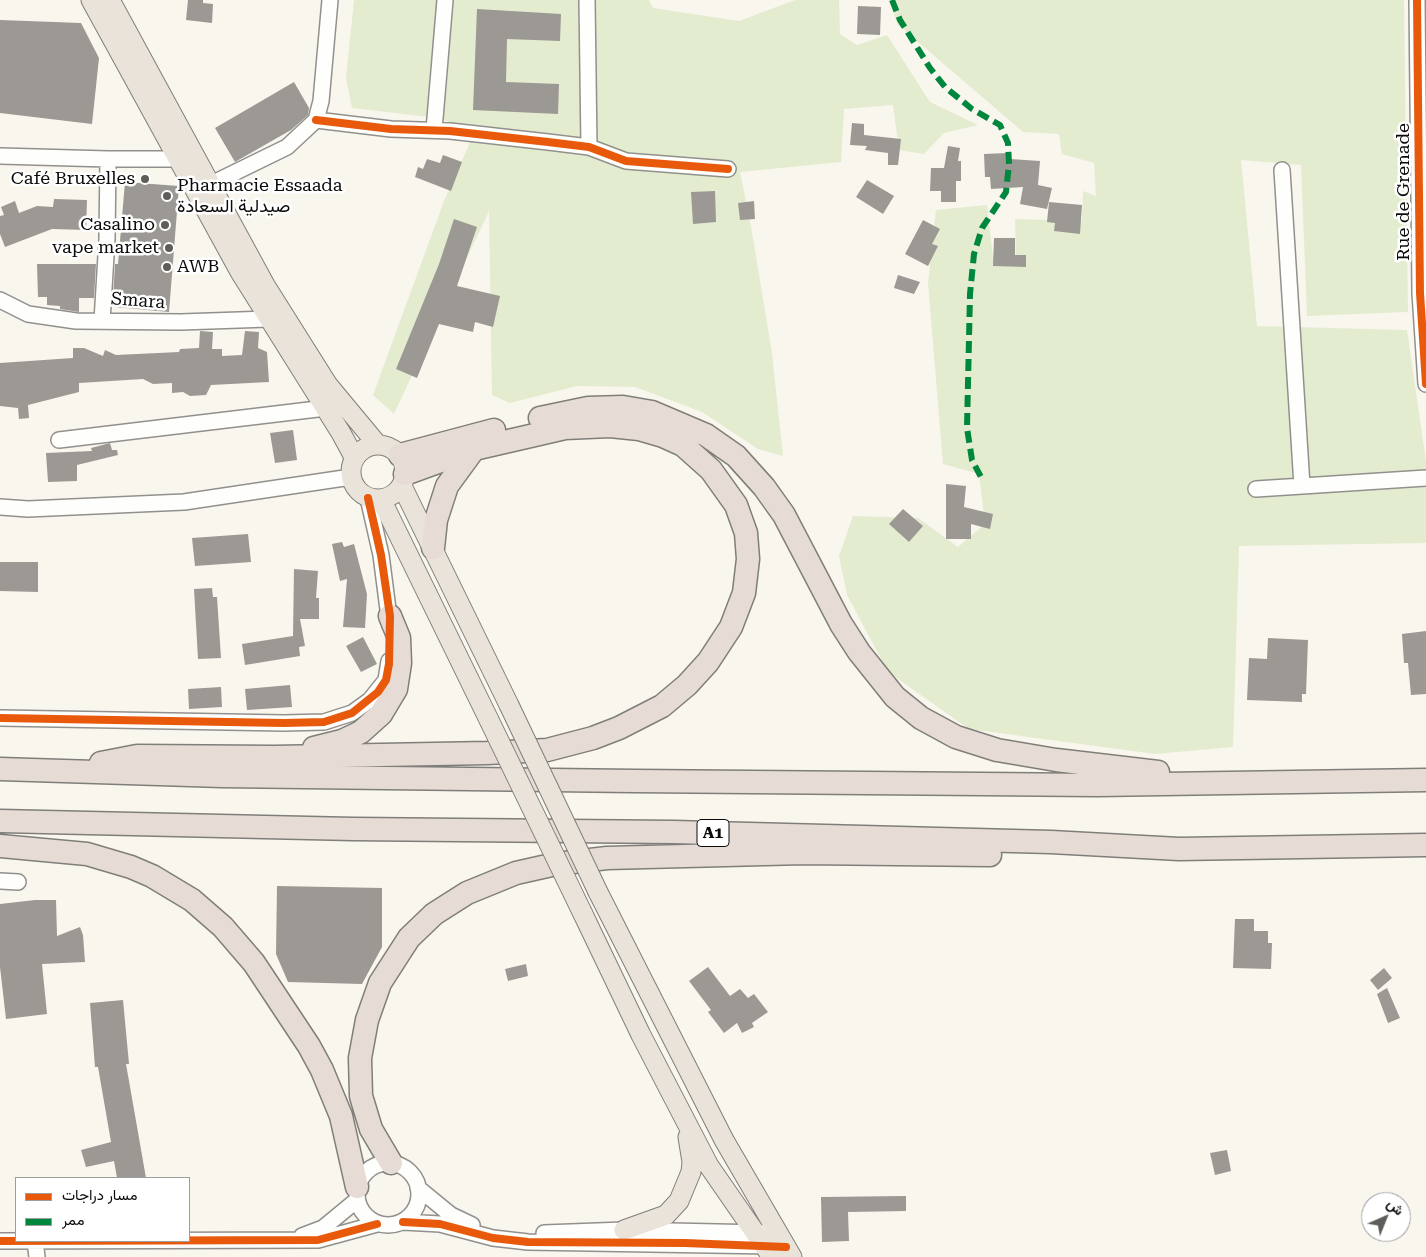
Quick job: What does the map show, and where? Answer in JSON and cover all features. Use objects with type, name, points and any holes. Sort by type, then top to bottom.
[{"type":"highway","points":[[402,472],[552,415],[588,408],[623,407],[652,412],[666,417],[706,435],[736,456],[764,487],[784,515],[841,624],[859,652],[895,697],[921,718],[956,737],[997,750],[1056,760],[1261,782]]},
{"type":"highway","points":[[72,770],[137,756],[274,757],[547,750],[593,738],[619,728],[662,706],[687,685],[708,662],[726,634],[744,593],[748,559],[746,533],[736,505],[711,470],[683,445],[663,436],[639,429],[610,426],[565,428],[474,449],[402,472]]},
{"type":"highway","points":[[432,548],[436,520],[447,486],[474,449]]},
{"type":"highway","points":[[274,757],[342,741],[361,732],[381,714],[396,689],[400,664],[399,638],[390,616]]},
{"type":"highway","points":[[0,769],[222,776],[644,781],[1087,784],[1426,780]]},
{"type":"highway","name":"A1","points":[[0,821],[353,829],[674,832],[1051,842],[1179,849],[1426,845]]},
{"type":"highway","points":[[0,846],[86,854],[131,867],[152,876],[192,900],[223,927],[254,963],[309,1046],[322,1070],[341,1116],[357,1194]]},
{"type":"highway","points":[[391,1163],[371,1130],[361,1096],[361,1048],[373,1001],[399,952],[421,926],[450,903],[484,885],[516,874],[556,864],[607,858],[804,853],[1009,856],[1179,849]]},
{"type":"main road","points":[[91,0],[185,156],[268,319],[326,408],[354,457]]},
{"type":"main road","points":[[110,0],[185,156]]},
{"type":"main road","points":[[203,189],[343,406],[377,444],[394,449],[432,548],[598,892],[724,1140],[774,1246]]},
{"type":"main road","points":[[377,444],[360,450],[354,457],[351,466],[351,477],[360,493],[374,498],[392,496],[402,472]]},
{"type":"main road","points":[[374,498],[489,720],[641,1035],[709,1166],[774,1246]]},
{"type":"main road","points":[[624,1243],[666,1215],[684,1192],[692,1162],[684,1119]]},
{"type":"street","points":[[203,189],[287,147],[316,120],[321,101],[330,0]]},
{"type":"street","points":[[434,130],[445,0]]},
{"type":"street","points":[[587,0],[589,146]]},
{"type":"street","name":"Rue de Grenade","points":[[1417,0],[1420,293],[1426,384]]},
{"type":"street","points":[[316,120],[391,129],[434,130],[589,146],[620,160],[728,169]]},
{"type":"street","points":[[0,156],[108,159],[185,156]]},
{"type":"street","name":"Smara","points":[[108,159],[107,239],[102,320],[180,322],[268,319]]},
{"type":"street","points":[[1282,170],[1302,486]]},
{"type":"street","points":[[0,300],[28,314],[76,321],[102,320]]},
{"type":"street","points":[[59,440],[326,408]]},
{"type":"street","points":[[0,507],[28,509],[184,502],[351,477]]},
{"type":"street","points":[[1256,489],[1426,478]]},
{"type":"street","points":[[0,718],[284,723],[324,722],[352,713],[370,700],[386,680],[390,649],[390,616],[374,498]]},
{"type":"street","points":[[0,881],[18,882]]},
{"type":"street","points":[[292,1240],[323,1228],[357,1194],[362,1175],[372,1167],[391,1163],[409,1171],[418,1188],[439,1206],[463,1222],[494,1231],[624,1243]]},
{"type":"street","points":[[403,1222],[416,1208],[418,1188]]},
{"type":"street","points":[[357,1194],[362,1212],[378,1224]]},
{"type":"street","points":[[190,1240],[318,1240],[378,1224],[390,1226],[403,1222],[440,1224],[510,1241],[774,1246]]},
{"type":"street","points":[[0,1241],[15,1241]]},
{"type":"street","points":[[35,1242],[37,1257]]},
{"type":"green space","points":[[354,0],[649,0],[653,8],[739,21],[795,0],[839,0],[840,34],[857,45],[887,35],[930,102],[978,125],[944,133],[924,154],[899,150],[893,105],[844,109],[841,162],[740,172],[772,353],[783,456],[758,449],[702,412],[635,387],[577,386],[510,403],[492,395],[489,211],[394,414],[373,395],[444,201],[475,131],[438,118],[352,108],[346,78]]},
{"type":"green space","points":[[890,0],[1404,0],[1408,312],[1307,316],[1301,165],[1241,160],[1257,326],[1407,330],[1426,461],[1426,543],[1239,546],[1233,747],[1155,754],[969,729],[888,672],[847,595],[839,556],[853,516],[918,518],[958,547],[985,524],[979,474],[943,464],[928,283],[936,210],[987,205],[993,257],[1016,257],[1015,219],[1082,221],[1083,191],[1096,196],[1094,163],[1062,154],[1059,134],[1023,132],[897,24]]},
{"type":"building","points":[[188,0],[203,0],[203,3],[213,4],[212,23],[186,20]]},
{"type":"building","points":[[858,6],[881,7],[880,35],[857,34]]},
{"type":"building","points":[[477,9],[561,14],[560,41],[507,39],[506,82],[559,84],[558,114],[473,110]]},
{"type":"building","points":[[0,20],[81,23],[99,58],[92,124],[0,113]]},
{"type":"building","points":[[294,82],[309,108],[308,115],[291,130],[235,162],[215,128]]},
{"type":"building","points":[[852,123],[864,124],[864,135],[901,139],[898,165],[888,165],[888,153],[865,150],[867,146],[850,145]]},
{"type":"building","points":[[948,146],[960,148],[958,161],[961,161],[961,181],[956,181],[956,202],[941,202],[941,191],[930,191],[931,168],[944,168]]},
{"type":"building","points":[[1009,153],[1010,159],[1040,161],[1038,185],[1052,188],[1047,209],[1020,204],[1023,187],[991,189],[990,177],[985,177],[984,154]]},
{"type":"building","points":[[443,155],[462,162],[451,191],[415,177],[418,167],[423,169],[427,159],[440,163]]},
{"type":"building","points":[[867,180],[894,196],[883,214],[856,197]]},
{"type":"building","points":[[125,182],[179,186],[169,312],[115,307],[116,298],[113,298],[115,264],[118,264]]},
{"type":"building","points":[[715,191],[716,222],[693,224],[691,192]]},
{"type":"building","points":[[54,199],[87,200],[86,230],[52,229],[5,247],[0,234],[0,216],[4,215],[1,207],[15,201],[19,213],[37,206],[53,207]]},
{"type":"building","points":[[754,201],[755,219],[740,220],[738,203]]},
{"type":"building","points":[[1049,202],[1082,205],[1080,234],[1054,231],[1055,223],[1047,222]]},
{"type":"building","points":[[454,219],[477,227],[457,286],[500,296],[493,327],[475,322],[473,332],[439,324],[417,378],[396,369],[439,264]]},
{"type":"building","points":[[923,220],[940,229],[932,244],[938,246],[928,266],[905,254]]},
{"type":"building","points":[[994,238],[1015,238],[1015,255],[1026,255],[1026,267],[993,266]]},
{"type":"building","points":[[37,264],[96,264],[94,298],[79,298],[79,312],[60,309],[60,306],[47,305],[47,297],[38,297]]},
{"type":"building","points":[[898,275],[920,282],[914,294],[894,288]]},
{"type":"building","points":[[200,331],[213,332],[212,349],[222,349],[222,356],[242,355],[245,331],[259,332],[258,348],[267,352],[269,382],[211,385],[206,395],[190,396],[183,392],[172,393],[172,383],[153,384],[143,379],[79,383],[79,392],[28,405],[29,418],[19,419],[18,408],[0,406],[0,363],[73,358],[73,348],[84,348],[103,356],[105,350],[116,355],[179,352],[180,349],[199,348]]},
{"type":"building","points":[[293,430],[297,460],[275,463],[270,433]]},
{"type":"building","points":[[110,443],[112,450],[117,450],[118,455],[77,465],[77,481],[48,482],[46,453],[92,451],[91,448]]},
{"type":"building","points":[[946,484],[966,486],[964,507],[993,514],[990,529],[971,524],[971,539],[946,539]]},
{"type":"building","points":[[903,509],[923,526],[909,542],[889,524]]},
{"type":"building","points":[[248,534],[251,562],[195,566],[192,538]]},
{"type":"building","points":[[342,542],[344,547],[354,544],[367,594],[365,628],[343,627],[347,579],[340,581],[332,544]]},
{"type":"building","points":[[0,562],[38,562],[38,592],[0,591]]},
{"type":"building","points":[[294,569],[318,571],[316,598],[319,598],[319,619],[300,619],[305,646],[299,647],[300,656],[245,665],[242,644],[293,636]]},
{"type":"building","points":[[212,588],[213,597],[217,597],[221,658],[198,659],[194,589]]},
{"type":"building","points":[[1426,631],[1426,694],[1411,695],[1408,663],[1404,663],[1402,634]]},
{"type":"building","points":[[363,637],[377,664],[361,672],[346,646]]},
{"type":"building","points":[[1268,638],[1308,640],[1306,694],[1302,694],[1302,702],[1247,700],[1249,658],[1267,659]]},
{"type":"building","points":[[290,685],[292,707],[247,710],[245,689]]},
{"type":"building","points":[[221,687],[222,707],[189,709],[188,689]]},
{"type":"building","points":[[277,886],[382,888],[382,947],[362,984],[288,982],[276,954]]},
{"type":"building","points":[[56,900],[57,936],[80,927],[83,935],[85,962],[42,964],[47,1014],[6,1019],[0,967],[0,904]]},
{"type":"building","points":[[1235,919],[1254,919],[1254,931],[1268,931],[1268,943],[1272,943],[1271,969],[1233,968]]},
{"type":"building","points":[[526,964],[528,976],[508,981],[505,969]]},
{"type":"building","points":[[708,967],[730,996],[740,989],[748,998],[754,994],[768,1012],[752,1023],[754,1027],[742,1033],[737,1023],[724,1033],[708,1012],[711,1010],[689,981]]},
{"type":"building","points":[[1384,968],[1392,978],[1378,990],[1370,980]]},
{"type":"building","points":[[1387,988],[1400,1018],[1388,1023],[1377,994]]},
{"type":"building","points":[[123,1000],[129,1064],[126,1064],[146,1177],[117,1177],[114,1161],[86,1167],[81,1150],[111,1142],[98,1067],[95,1067],[90,1003]]},
{"type":"building","points":[[1227,1150],[1231,1171],[1215,1175],[1210,1153]]},
{"type":"building","points":[[906,1196],[906,1211],[848,1212],[849,1241],[822,1242],[821,1197]]},
{"type":"marked path","points":[[892,0],[900,20],[930,68],[945,87],[972,109],[1000,125],[1008,143],[1009,164],[1006,192],[982,228],[974,254],[970,294],[967,428],[972,460],[982,479]]},
{"type":"cycle path","points":[[1417,0],[1420,293],[1426,384]]},
{"type":"cycle path","points":[[316,120],[391,129],[450,131],[548,142],[589,147],[626,161],[728,169]]},
{"type":"cycle path","points":[[0,718],[284,723],[324,722],[352,713],[378,692],[386,680],[389,664],[390,616],[381,555],[368,498]]},
{"type":"cycle path","points":[[403,1222],[440,1224],[493,1238],[528,1242],[685,1243],[786,1247]]},
{"type":"cycle path","points":[[190,1240],[318,1240],[377,1224]]},
{"type":"cycle path","points":[[0,1241],[15,1241]]},
{"type":"place","name":"Café Bruxelles","points":[[145,179]]},
{"type":"place","name":"Pharmacie Essaada صيدلية السعادة","points":[[167,196]]},
{"type":"place","name":"Casalino","points":[[165,225]]},
{"type":"place","name":"vape market","points":[[169,248]]},
{"type":"place","name":"AWB","points":[[167,267]]}]
